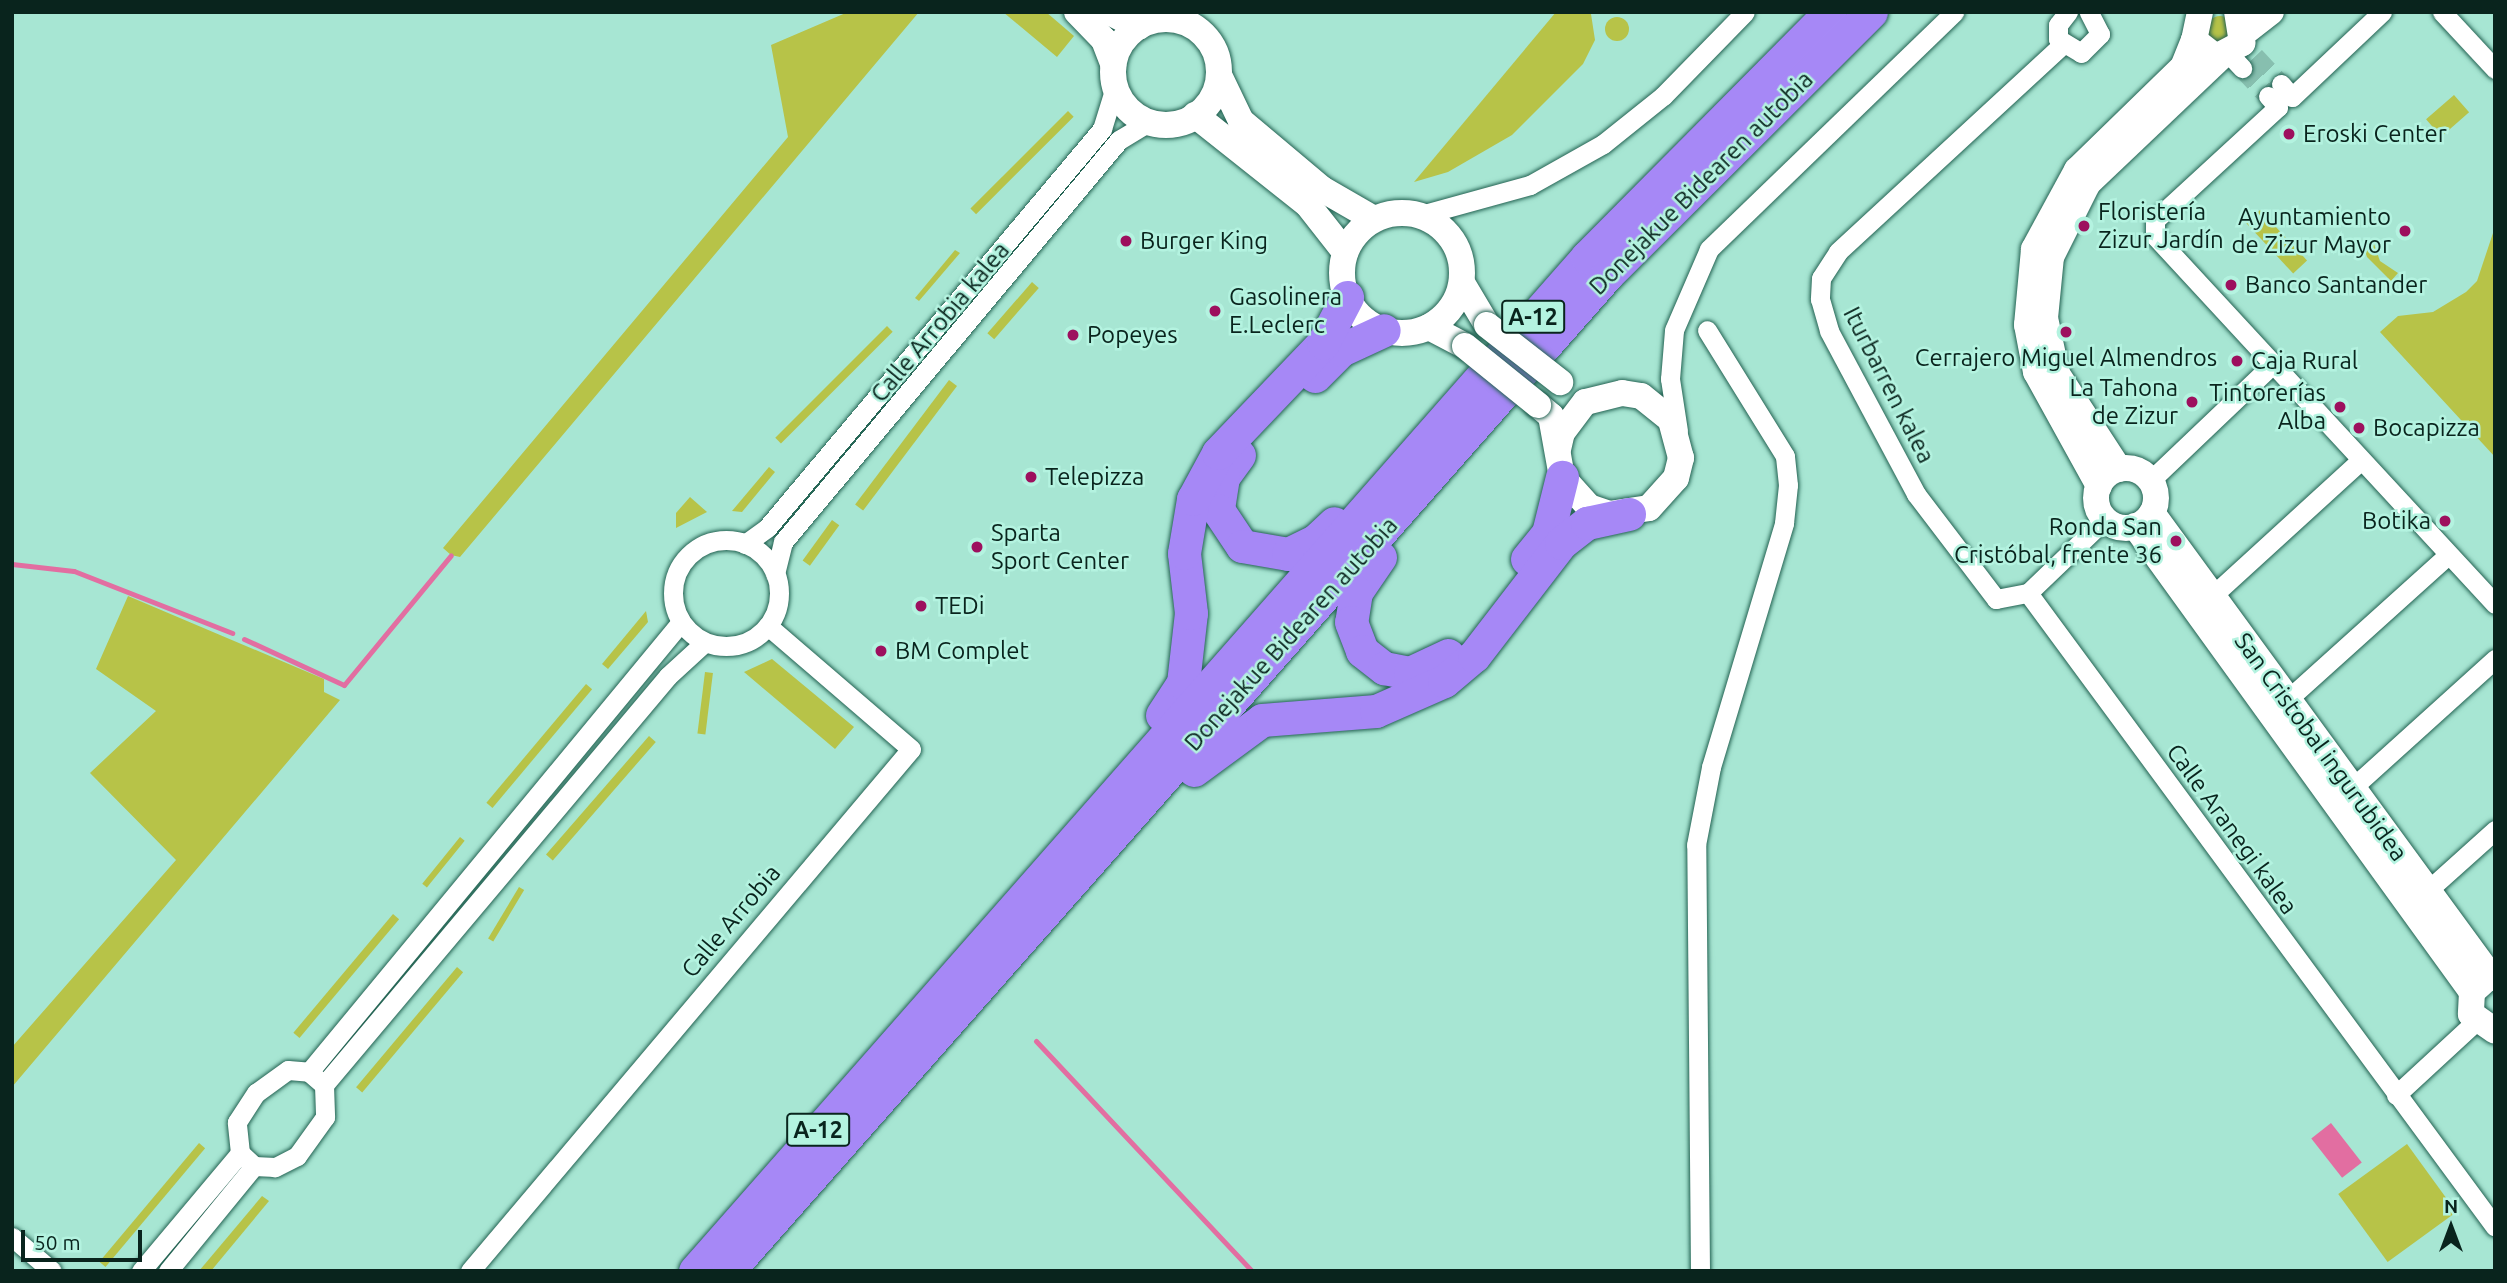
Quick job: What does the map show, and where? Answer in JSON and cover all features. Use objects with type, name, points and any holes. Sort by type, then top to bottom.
[{"type":"highway","name":"Donejakue Bidearen autobia","points":[[695,1271],[1027,887],[1587,257],[1830,12]]},
{"type":"highway","name":"Donejakue Bidearen autobia","points":[[728,1271],[1446,461],[1606,276],[1871,12]]},
{"type":"highway","points":[[1027,887],[1183,683],[1191,613],[1184,553],[1204,475],[1323,343],[1347,297]]},
{"type":"highway","points":[[1384,330],[1341,350],[1245,446],[1223,477],[1218,510],[1229,535],[1264,554],[1288,554],[1315,541],[1401,446],[1452,407]]},
{"type":"highway","points":[[1446,461],[1356,592],[1351,622],[1362,651],[1384,668],[1410,673],[1441,663],[1548,533],[1560,463]]},
{"type":"highway","points":[[1071,882],[1128,839],[1222,744],[1262,720],[1376,711],[1444,681],[1474,656],[1561,543],[1587,523],[1629,514]]},
{"type":"street","points":[[1077,12],[1104,40],[1114,75],[1131,112],[1149,122],[1177,124],[1195,115],[1210,103],[1219,75]]},
{"type":"street","points":[[1109,12],[1138,27],[1170,19],[1208,22],[1219,75],[1241,121],[1322,189],[1374,219],[1421,215],[1530,185],[1569,165],[1663,96],[1733,20],[1745,12]]},
{"type":"street","points":[[1195,115],[1308,205],[1345,252],[1347,297],[1384,330],[1429,327],[1465,346],[1551,416],[1560,463],[1589,507],[1629,514],[1649,508],[1671,487],[1681,458],[1670,353],[1688,289],[1709,249],[1954,12]]},
{"type":"street","points":[[2068,12],[2058,25],[2062,45],[2081,53],[2094,47],[2100,27],[2089,12]]},
{"type":"street","points":[[2109,477],[2046,397],[2034,362],[2027,298],[2034,249],[2077,170],[2183,67],[2194,40],[2200,12]]},
{"type":"street","points":[[2109,477],[2057,374],[2045,318],[2048,267],[2088,183],[2239,46],[2271,12]]},
{"type":"street","points":[[2382,12],[2292,97],[2275,90],[2278,107],[2155,220],[2155,236],[2495,604]]},
{"type":"street","points":[[2442,12],[2495,69]]},
{"type":"street","points":[[1114,75],[1138,27]]},
{"type":"street","points":[[2194,40],[2239,46]]},
{"type":"street","name":"Iturbarren kalea","points":[[2028,593],[1996,599],[1983,587],[1916,494],[1829,331],[1821,278],[1838,252],[2062,45]]},
{"type":"street","name":"Calle Arrobia kalea","points":[[745,544],[767,528],[1102,129],[1114,75]]},
{"type":"street","name":"Calle Arrobia kalea","points":[[775,574],[783,542],[1119,140],[1149,122]]},
{"type":"street","points":[[1421,215],[1454,242],[1462,283],[1486,325],[1586,402]]},
{"type":"street","points":[[1345,252],[1374,219]]},
{"type":"street","points":[[1429,327],[1456,301],[1462,283]]},
{"type":"street","points":[[1700,1271],[1696,845],[1711,767],[1784,523],[1788,485],[1784,456],[1707,330]]},
{"type":"street","points":[[2028,593],[2105,519],[2144,520],[2151,480],[2273,364]]},
{"type":"street","points":[[1560,463],[1567,424],[1586,402],[1603,395],[1642,396],[1671,420],[1679,438]]},
{"type":"street","points":[[2211,597],[2361,460]]},
{"type":"street","points":[[2105,519],[2096,498],[2109,477],[2138,470],[2151,480]]},
{"type":"street","name":"San Cristobal ingurubidea","points":[[2144,520],[2211,597],[2426,892],[2487,983]]},
{"type":"street","name":"San Cristobal ingurubidea","points":[[2144,520],[2487,983]]},
{"type":"street","points":[[715,541],[745,544],[775,574],[776,610],[768,626],[739,645],[705,642],[681,622],[673,587],[688,556],[715,541]]},
{"type":"street","points":[[2287,700],[2448,555]]},
{"type":"street","name":"Calle Aranegi kalea","points":[[2028,593],[2495,1227]]},
{"type":"street","points":[[317,1078],[681,622]]},
{"type":"street","name":"Calle Arrobia","points":[[470,1271],[911,749],[768,626]]},
{"type":"street","points":[[317,1078],[668,676],[705,642]]},
{"type":"street","points":[[2351,789],[2495,659]]},
{"type":"street","points":[[2426,892],[2495,830]]},
{"type":"street","points":[[2396,1095],[2485,1027],[2487,983]]},
{"type":"street","points":[[247,1159],[237,1122],[256,1093],[288,1070],[317,1078]]},
{"type":"street","points":[[247,1159],[275,1167],[309,1145],[325,1117],[317,1078]]},
{"type":"street","points":[[141,1271],[247,1159]]},
{"type":"street","points":[[168,1271],[247,1159]]},
{"type":"street","points":[[12,1237],[52,1271]]},
{"type":"green space","points":[[848,12],[919,12],[460,557],[451,555],[443,548],[788,137],[771,45]]},
{"type":"green space","points":[[1003,12],[1046,12],[1074,36],[1057,57]]},
{"type":"green space","points":[[1556,12],[1591,14],[1595,40],[1583,64],[1512,135],[1448,172],[1414,182]]},
{"type":"green space","points":[[2220,16],[2229,20],[2233,29],[2229,38],[2220,42],[2211,38],[2207,29],[2211,20]]},
{"type":"green space","points":[[1617,17],[1625,21],[1629,29],[1625,37],[1617,41],[1609,37],[1605,29],[1609,21]]},
{"type":"green space","points":[[2454,95],[2469,112],[2441,137],[2426,119]]},
{"type":"green space","points":[[1068,111],[1074,117],[976,214],[970,209]]},
{"type":"green space","points":[[2260,210],[2307,260],[2293,273],[2246,223]]},
{"type":"green space","points":[[2495,227],[2495,457],[2380,332],[2398,316],[2433,312],[2466,292],[2477,281]]},
{"type":"green space","points":[[2374,244],[2380,261],[2398,273],[2391,281],[2367,257],[2363,245]]},
{"type":"green space","points":[[955,250],[960,253],[919,301],[915,298]]},
{"type":"green space","points":[[1032,282],[1039,288],[994,339],[987,333]]},
{"type":"green space","points":[[887,326],[893,332],[781,443],[775,438]]},
{"type":"green space","points":[[949,380],[957,386],[863,511],[855,505]]},
{"type":"green space","points":[[769,467],[775,472],[742,512],[732,511]]},
{"type":"green space","points":[[690,497],[707,512],[676,528],[676,513]]},
{"type":"green space","points":[[832,520],[839,525],[810,566],[803,560]]},
{"type":"green space","points":[[128,596],[324,679],[324,692],[340,700],[12,1087],[12,1047],[176,860],[90,773],[156,711],[96,669]]},
{"type":"green space","points":[[646,611],[648,622],[608,669],[602,664]]},
{"type":"green space","points":[[772,659],[854,727],[835,749],[744,672]]},
{"type":"green space","points":[[705,672],[713,673],[705,735],[697,734]]},
{"type":"green space","points":[[586,684],[592,689],[492,808],[486,803]]},
{"type":"green space","points":[[649,736],[656,742],[553,860],[546,854]]},
{"type":"green space","points":[[460,837],[465,841],[427,887],[422,884]]},
{"type":"green space","points":[[519,887],[524,890],[493,942],[488,938]]},
{"type":"green space","points":[[393,914],[399,919],[299,1038],[293,1033]]},
{"type":"green space","points":[[457,967],[463,972],[362,1092],[356,1087]]},
{"type":"green space","points":[[199,1143],[205,1148],[105,1267],[99,1262]]},
{"type":"green space","points":[[2407,1144],[2456,1212],[2388,1262],[2338,1194]]},
{"type":"green space","points":[[262,1196],[269,1201],[211,1271],[199,1271]]},
{"type":"shaded area","points":[[2331,1123],[2362,1162],[2342,1178],[2311,1138]]},
{"type":"waterway","points":[[244,639],[344,685],[451,555]]},
{"type":"waterway","points":[[12,564],[74,571],[232,633]]},
{"type":"waterway","points":[[1036,1041],[1252,1271]]},
{"type":"tunnel","points":[[2255,56],[2281,84]]},
{"type":"tunnel","points":[[2242,68],[2268,96]]},
{"type":"place","name":"Eroski Center","points":[[2289,134]]},
{"type":"place","name":"Floristería Zizur Jardín","points":[[2084,226]]},
{"type":"place","name":"Ayuntamiento de Zizur Mayor","points":[[2405,231]]},
{"type":"place","name":"Burger King","points":[[1126,241]]},
{"type":"place","name":"Banco Santander","points":[[2231,285]]},
{"type":"place","name":"Gasolinera E.Leclerc","points":[[1215,311]]},
{"type":"place","name":"Cerrajero Miguel Almendros","points":[[2066,332]]},
{"type":"place","name":"Popeyes","points":[[1073,335]]},
{"type":"place","name":"Caja Rural","points":[[2237,361]]},
{"type":"place","name":"La Tahona de Zizur","points":[[2192,402]]},
{"type":"place","name":"Tintorerías Alba","points":[[2340,407]]},
{"type":"place","name":"Bocapizza","points":[[2359,428]]},
{"type":"place","name":"Telepizza","points":[[1031,477]]},
{"type":"place","name":"Botika","points":[[2445,521]]},
{"type":"place","name":"Ronda San Cristóbal, frente 36","points":[[2176,541]]},
{"type":"place","name":"Sparta Sport Center","points":[[977,547]]},
{"type":"place","name":"TEDi","points":[[921,606]]},
{"type":"place","name":"BM Complet","points":[[881,651]]}]
